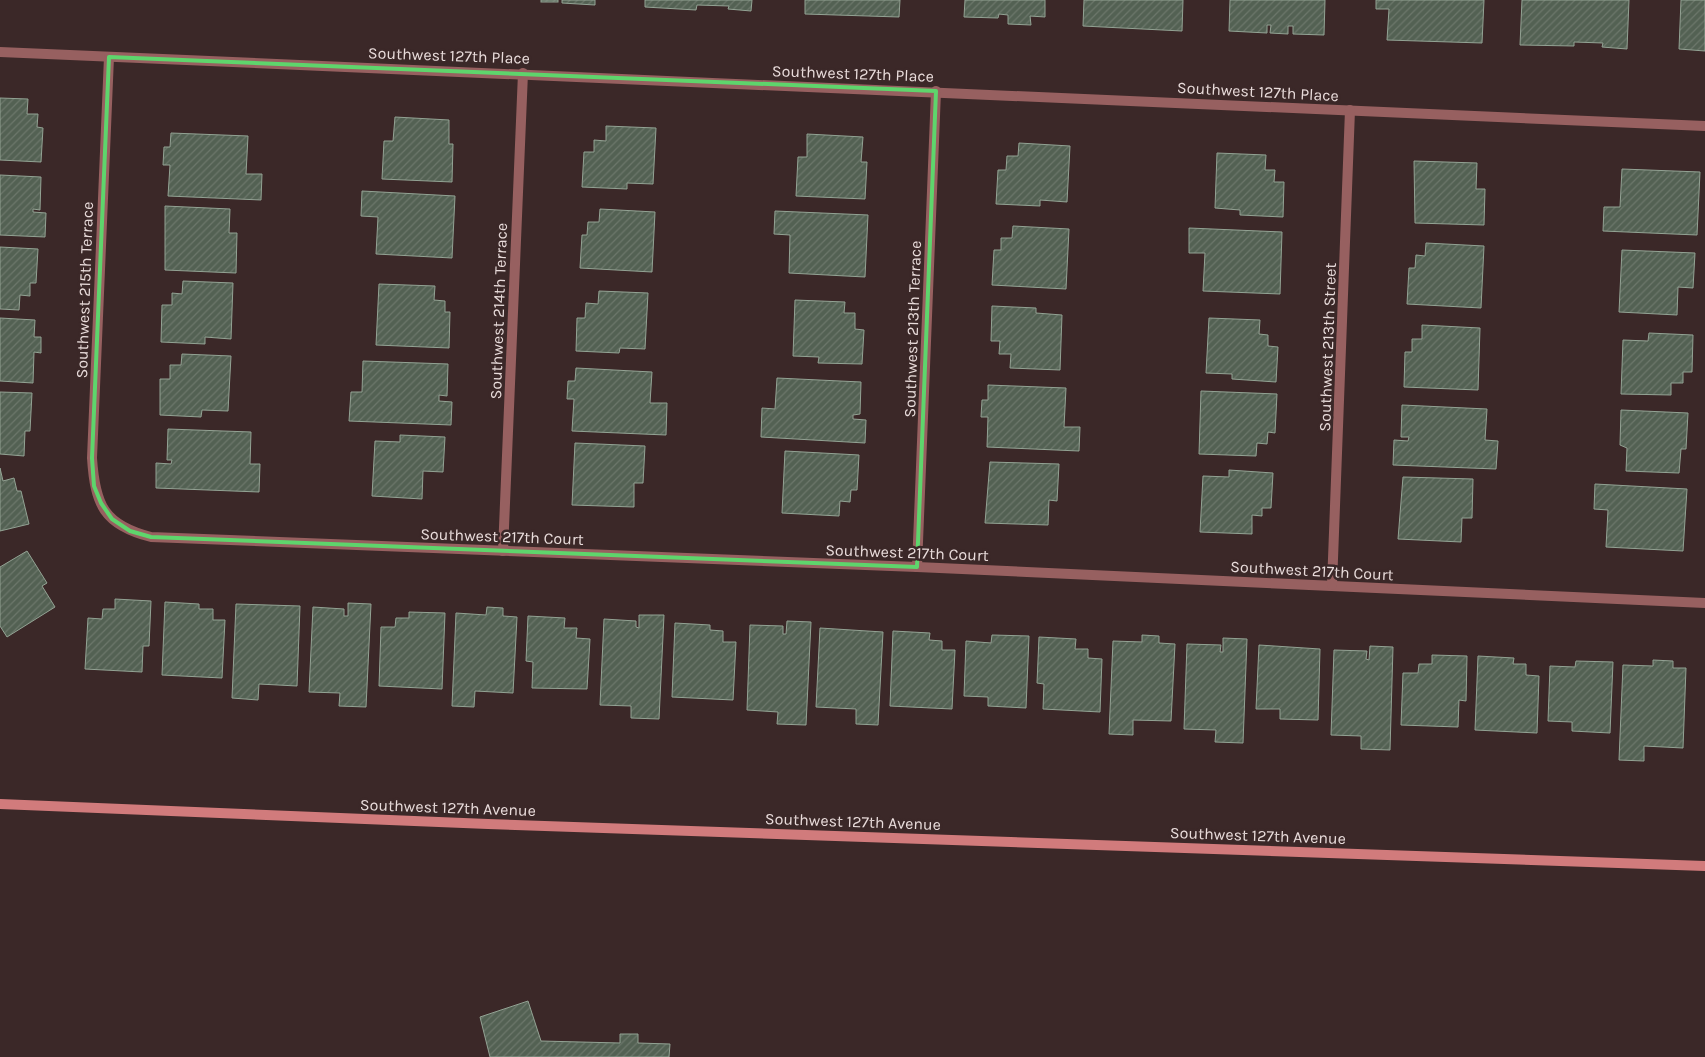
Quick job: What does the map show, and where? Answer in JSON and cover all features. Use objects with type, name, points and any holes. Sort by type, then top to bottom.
[{"type":"street","name":"Southwest 127th Place","points":[[0,52],[523,73],[1705,126]]},
{"type":"street","name":"Southwest 215th Terrace","points":[[109,57],[92,458],[94,486],[101,503],[112,519]]},
{"type":"street","name":"Southwest 214th Terrace","points":[[503,550],[523,73]]},
{"type":"street","name":"Southwest 213th Terrace","points":[[917,567],[936,91]]},
{"type":"street","name":"Southwest 213th Street","points":[[1332,585],[1350,110]]},
{"type":"street","name":"Southwest 217th Court","points":[[112,519],[130,532],[151,537],[917,567],[1705,603]]},
{"type":"street","name":"Southwest 127th Avenue","points":[[0,804],[508,824],[1705,866]]},
{"type":"highlighted area","points":[[109,57],[936,91],[917,567],[151,537],[130,531],[112,519],[101,503],[94,486],[92,458]]},
{"type":"building","points":[[541,0],[558,0],[558,2],[541,2]]},
{"type":"building","points":[[562,0],[595,0],[595,5],[562,3]]},
{"type":"building","points":[[645,0],[752,0],[751,11],[728,9],[729,6],[697,5],[696,10],[645,7]]},
{"type":"building","points":[[805,0],[900,0],[899,17],[805,14]]},
{"type":"building","points":[[965,0],[1045,0],[1045,17],[1030,16],[1031,25],[1008,24],[1008,15],[999,14],[998,18],[964,17]]},
{"type":"building","points":[[1084,0],[1183,0],[1182,31],[1083,26]]},
{"type":"building","points":[[1230,0],[1325,0],[1324,35],[1293,34],[1293,26],[1288,26],[1288,34],[1270,33],[1271,25],[1267,25],[1267,33],[1229,31]]},
{"type":"building","points":[[1376,0],[1484,0],[1482,43],[1387,40],[1389,9],[1376,9]]},
{"type":"building","points":[[1522,0],[1629,0],[1627,49],[1602,47],[1603,43],[1574,42],[1574,46],[1520,45]]},
{"type":"building","points":[[1681,0],[1705,0],[1705,51],[1679,49]]},
{"type":"building","points":[[0,98],[28,99],[27,114],[38,114],[37,127],[43,128],[41,162],[0,160]]},
{"type":"building","points":[[395,117],[449,120],[449,144],[453,144],[452,182],[382,179],[384,141],[393,141]]},
{"type":"building","points":[[606,126],[656,128],[653,184],[627,183],[627,189],[582,187],[584,152],[594,152],[594,140],[606,141]]},
{"type":"building","points":[[171,133],[248,136],[246,174],[262,174],[261,200],[168,196],[170,165],[163,165],[164,147],[170,147]]},
{"type":"building","points":[[807,134],[863,137],[861,162],[867,162],[865,199],[796,196],[798,157],[807,157]]},
{"type":"building","points":[[1019,143],[1070,146],[1067,202],[1040,200],[1040,206],[996,204],[998,170],[1006,170],[1007,156],[1018,156]]},
{"type":"building","points":[[1217,153],[1266,155],[1265,170],[1275,170],[1274,182],[1284,182],[1283,217],[1240,215],[1240,210],[1215,208]]},
{"type":"building","points":[[1414,161],[1477,163],[1476,189],[1485,189],[1484,225],[1415,223]]},
{"type":"building","points":[[1622,169],[1700,172],[1697,235],[1603,231],[1604,207],[1620,207]]},
{"type":"building","points":[[0,175],[41,177],[40,210],[33,209],[33,212],[46,213],[45,237],[0,235]]},
{"type":"building","points":[[362,191],[455,196],[452,258],[376,254],[378,217],[361,216]]},
{"type":"building","points":[[165,206],[230,209],[229,233],[237,233],[236,273],[165,270]]},
{"type":"building","points":[[600,209],[655,212],[652,272],[580,268],[582,235],[587,235],[588,222],[599,222]]},
{"type":"building","points":[[775,211],[868,215],[865,277],[789,273],[790,235],[774,234]]},
{"type":"building","points":[[1013,226],[1069,229],[1066,289],[992,285],[994,250],[1001,250],[1001,238],[1012,238]]},
{"type":"building","points":[[1189,228],[1282,232],[1280,294],[1203,291],[1205,253],[1189,253]]},
{"type":"building","points":[[1426,243],[1484,246],[1481,308],[1407,304],[1409,268],[1415,268],[1416,255],[1425,256]]},
{"type":"building","points":[[0,247],[38,249],[36,283],[30,283],[30,296],[20,295],[19,310],[0,309]]},
{"type":"building","points":[[1622,250],[1695,253],[1693,288],[1678,287],[1677,315],[1619,312]]},
{"type":"building","points":[[183,281],[233,283],[231,339],[205,337],[205,344],[161,342],[162,305],[172,305],[172,293],[182,294]]},
{"type":"building","points":[[379,284],[435,286],[434,300],[445,301],[445,312],[450,312],[449,348],[376,345]]},
{"type":"building","points":[[599,291],[648,293],[645,349],[620,348],[619,353],[576,351],[577,318],[585,318],[586,303],[598,304]]},
{"type":"building","points":[[795,300],[845,302],[844,313],[855,313],[855,329],[864,330],[862,364],[818,363],[819,357],[793,356]]},
{"type":"building","points":[[992,306],[1036,308],[1036,313],[1062,315],[1060,370],[1010,368],[1011,354],[999,354],[1000,341],[991,341]]},
{"type":"building","points":[[0,318],[35,320],[34,337],[41,337],[41,353],[34,352],[33,383],[0,381]]},
{"type":"building","points":[[1209,318],[1260,320],[1259,334],[1268,335],[1268,346],[1278,347],[1276,382],[1232,379],[1232,374],[1206,373]]},
{"type":"building","points":[[1422,325],[1480,328],[1478,390],[1404,387],[1405,352],[1412,352],[1412,339],[1422,339]]},
{"type":"building","points":[[1649,333],[1693,335],[1692,372],[1683,372],[1683,383],[1671,383],[1671,395],[1621,394],[1623,340],[1648,341]]},
{"type":"building","points":[[182,354],[231,356],[228,411],[202,410],[201,417],[160,415],[160,379],[170,379],[170,365],[181,365]]},
{"type":"building","points":[[363,361],[448,364],[447,396],[439,395],[439,401],[452,402],[451,425],[349,421],[351,392],[362,392]]},
{"type":"building","points":[[576,368],[652,372],[650,403],[667,403],[666,435],[572,431],[574,399],[567,399],[568,381],[575,381]]},
{"type":"building","points":[[777,378],[861,382],[860,414],[853,415],[853,419],[866,420],[865,443],[761,437],[762,408],[775,409]]},
{"type":"building","points":[[988,385],[1066,388],[1064,427],[1080,427],[1079,451],[987,447],[988,417],[981,417],[982,400],[988,400]]},
{"type":"building","points":[[1201,391],[1277,394],[1275,433],[1268,432],[1267,444],[1257,443],[1256,456],[1199,454]]},
{"type":"building","points":[[0,392],[32,393],[30,431],[25,431],[24,456],[0,454]]},
{"type":"building","points":[[1402,405],[1487,409],[1485,440],[1498,441],[1496,469],[1393,465],[1394,440],[1408,441],[1409,437],[1401,437]]},
{"type":"building","points":[[1621,410],[1688,413],[1686,449],[1681,449],[1679,473],[1626,471],[1627,448],[1620,445]]},
{"type":"building","points":[[168,429],[251,432],[250,464],[260,464],[259,492],[156,488],[156,463],[171,464],[172,460],[167,460]]},
{"type":"building","points":[[400,435],[445,437],[443,472],[423,471],[422,499],[372,496],[375,441],[400,442]]},
{"type":"building","points":[[575,443],[645,446],[643,483],[634,483],[634,507],[572,505]]},
{"type":"building","points":[[785,451],[859,455],[857,490],[851,490],[850,502],[840,501],[839,516],[782,513]]},
{"type":"building","points":[[990,462],[1059,464],[1057,501],[1049,500],[1048,525],[985,523]]},
{"type":"building","points":[[0,468],[3,481],[14,478],[17,491],[21,491],[29,524],[0,531]]},
{"type":"building","points":[[1229,470],[1273,473],[1271,508],[1262,508],[1262,516],[1252,515],[1252,534],[1200,532],[1203,476],[1229,477]]},
{"type":"building","points":[[1403,477],[1473,479],[1472,518],[1462,518],[1461,542],[1398,539]]},
{"type":"building","points":[[1595,484],[1687,489],[1683,551],[1606,547],[1608,510],[1594,509]]},
{"type":"building","points":[[27,551],[47,583],[42,586],[55,607],[7,637],[0,626],[0,567]]},
{"type":"building","points":[[115,599],[151,601],[149,646],[143,646],[142,672],[85,669],[88,618],[102,619],[103,609],[115,609]]},
{"type":"building","points":[[165,602],[199,604],[199,609],[213,609],[213,620],[225,620],[222,678],[162,675]]},
{"type":"building","points":[[348,603],[371,604],[366,707],[339,706],[340,693],[309,692],[313,607],[344,609],[344,616],[348,616]]},
{"type":"building","points":[[236,604],[300,606],[297,686],[259,684],[258,700],[232,698]]},
{"type":"building","points":[[487,607],[503,608],[503,616],[517,617],[513,693],[475,691],[474,707],[452,706],[456,613],[486,615]]},
{"type":"building","points":[[409,612],[445,613],[442,689],[379,686],[381,627],[395,627],[396,618],[409,618]]},
{"type":"building","points":[[639,615],[664,615],[659,719],[631,718],[631,706],[600,705],[604,619],[636,621],[636,627],[639,628]]},
{"type":"building","points":[[528,616],[565,618],[564,628],[577,628],[576,638],[590,639],[587,689],[532,688],[533,662],[526,661]]},
{"type":"building","points":[[787,621],[811,622],[806,725],[777,724],[778,712],[747,710],[750,625],[783,626],[783,634],[786,634]]},
{"type":"building","points":[[675,623],[710,625],[710,630],[723,631],[723,642],[736,642],[733,700],[672,697]]},
{"type":"building","points":[[820,628],[883,632],[878,725],[856,724],[856,709],[816,707]]},
{"type":"building","points":[[893,631],[930,633],[929,640],[942,641],[942,650],[955,650],[952,709],[890,706]]},
{"type":"building","points":[[992,635],[1029,636],[1026,708],[988,706],[988,697],[964,696],[966,641],[991,643]]},
{"type":"building","points":[[1142,635],[1159,636],[1159,643],[1175,644],[1171,721],[1133,720],[1133,735],[1109,734],[1113,641],[1142,642]]},
{"type":"building","points":[[1039,637],[1076,639],[1075,649],[1088,649],[1088,658],[1102,659],[1100,712],[1043,709],[1044,684],[1037,683]]},
{"type":"building","points":[[1223,638],[1247,639],[1243,743],[1215,742],[1216,730],[1184,729],[1187,644],[1221,645],[1220,652],[1223,652]]},
{"type":"building","points":[[1259,645],[1320,649],[1318,720],[1280,719],[1280,709],[1256,709]]},
{"type":"building","points":[[1370,646],[1393,647],[1390,750],[1361,749],[1361,736],[1331,735],[1334,650],[1367,651],[1366,659],[1369,660]]},
{"type":"building","points":[[1432,655],[1467,656],[1466,701],[1459,700],[1458,727],[1401,725],[1403,673],[1418,673],[1419,664],[1432,664]]},
{"type":"building","points":[[1478,656],[1514,658],[1513,664],[1526,664],[1526,675],[1539,676],[1537,733],[1475,730]]},
{"type":"building","points":[[1653,660],[1673,661],[1673,668],[1686,668],[1683,748],[1644,746],[1644,761],[1619,760],[1623,665],[1653,666]]},
{"type":"building","points":[[1576,661],[1613,662],[1610,733],[1572,731],[1572,722],[1548,721],[1550,666],[1575,667]]},
{"type":"building","points":[[528,1001],[541,1041],[620,1043],[620,1034],[638,1034],[638,1043],[670,1044],[669,1057],[490,1057],[480,1017]]}]
